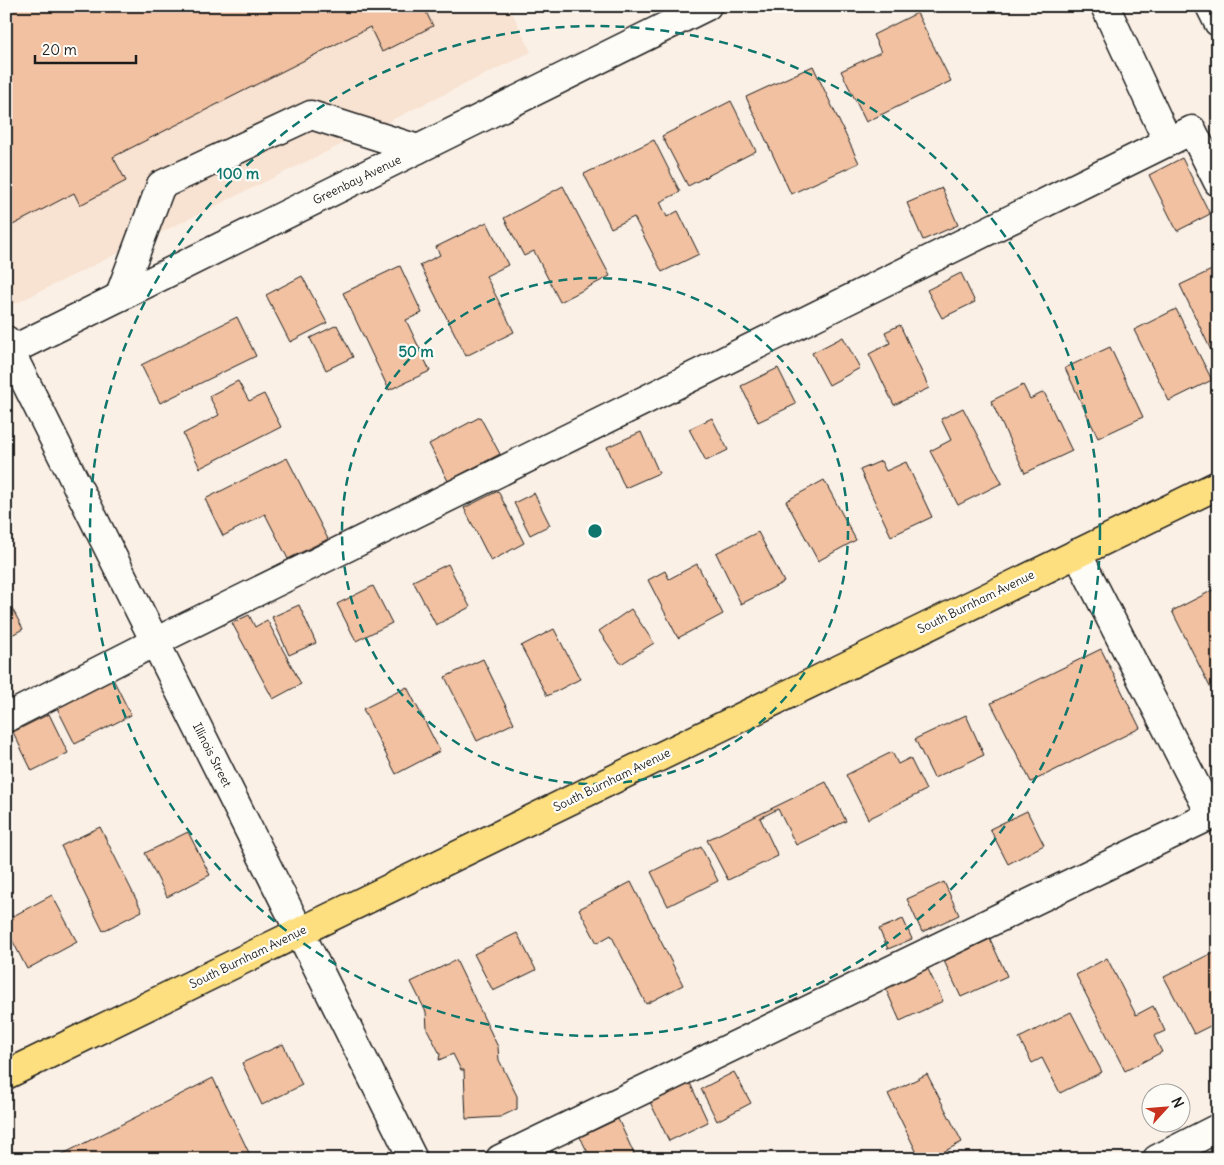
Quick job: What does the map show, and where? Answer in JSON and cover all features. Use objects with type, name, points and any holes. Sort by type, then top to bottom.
[{"type":"main road","name":"South Burnham Avenue","points":[[6,1075],[1218,485]]},
{"type":"street","name":"Greenbay Avenue","points":[[8,348],[119,297],[707,6]]},
{"type":"street","points":[[1105,6],[1168,142]]},
{"type":"street","points":[[1210,6],[1218,22]]},
{"type":"street","points":[[119,297],[161,185],[310,115],[418,149]]},
{"type":"street","points":[[6,718],[155,642],[1192,130],[1218,182]]},
{"type":"street","name":"Illinois Street","points":[[8,348],[413,1159]]},
{"type":"street","points":[[500,1159],[1214,814],[1077,553]]},
{"type":"street","points":[[1157,1159],[1218,1128]]},
{"type":"shaded area","points":[[6,6],[509,6],[531,52],[6,308]]},
{"type":"building","points":[[6,6],[423,6],[433,26],[382,52],[370,27],[113,157],[126,181],[80,205],[74,193],[9,227],[6,221]]},
{"type":"building","points":[[917,13],[951,81],[866,122],[841,71],[881,52],[873,35]]},
{"type":"building","points":[[813,66],[859,163],[791,194],[746,97]]},
{"type":"building","points":[[731,101],[756,151],[688,186],[662,136]]},
{"type":"building","points":[[654,140],[680,192],[660,202],[667,217],[678,211],[699,254],[662,272],[634,217],[611,228],[584,174]]},
{"type":"building","points":[[1182,158],[1210,214],[1177,231],[1149,175]]},
{"type":"building","points":[[563,186],[610,276],[560,302],[534,251],[524,256],[504,218]]},
{"type":"building","points":[[942,188],[958,225],[923,240],[907,203]]},
{"type":"building","points":[[487,222],[508,265],[486,276],[514,332],[466,356],[420,265],[440,255],[436,247]]},
{"type":"building","points":[[400,266],[422,313],[406,320],[430,371],[389,390],[343,293]]},
{"type":"building","points":[[1218,267],[1218,362],[1217,363],[1180,285]]},
{"type":"building","points":[[961,273],[975,302],[942,318],[927,290]]},
{"type":"building","points":[[302,276],[327,323],[290,342],[266,295]]},
{"type":"building","points":[[1176,309],[1212,380],[1169,401],[1134,330]]},
{"type":"building","points":[[237,317],[256,356],[160,403],[141,365]]},
{"type":"building","points":[[337,325],[353,357],[326,370],[310,338]]},
{"type":"building","points":[[900,325],[929,388],[894,405],[869,354],[890,343],[885,332]]},
{"type":"building","points":[[843,337],[860,368],[829,385],[812,353]]},
{"type":"building","points":[[1110,347],[1143,417],[1098,438],[1065,368]]},
{"type":"building","points":[[778,368],[796,404],[758,422],[741,386]]},
{"type":"building","points":[[238,381],[249,401],[264,394],[281,427],[200,468],[183,434],[219,415],[209,396]]},
{"type":"building","points":[[1023,385],[1030,399],[1044,392],[1072,451],[1025,473],[991,401]]},
{"type":"building","points":[[963,408],[1002,483],[958,505],[930,451],[951,440],[941,419]]},
{"type":"building","points":[[480,417],[500,454],[448,481],[429,444]]},
{"type":"building","points":[[712,418],[728,450],[706,461],[689,429]]},
{"type":"building","points":[[641,432],[659,473],[625,488],[607,447]]},
{"type":"building","points":[[287,458],[328,539],[288,559],[265,514],[223,536],[205,499]]},
{"type":"building","points":[[881,461],[886,471],[906,462],[932,517],[891,536],[860,470]]},
{"type":"building","points":[[824,480],[856,540],[818,561],[786,501]]},
{"type":"building","points":[[498,491],[524,543],[491,561],[464,508]]},
{"type":"building","points":[[534,493],[550,525],[530,535],[514,503]]},
{"type":"building","points":[[758,532],[784,582],[741,604],[716,553]]},
{"type":"building","points":[[448,564],[470,607],[436,625],[413,581]]},
{"type":"building","points":[[697,564],[723,614],[678,638],[648,580],[665,571],[669,579]]},
{"type":"building","points":[[373,586],[392,623],[356,641],[337,604]]},
{"type":"building","points":[[1215,589],[1218,594],[1218,693],[1214,695],[1172,611]]},
{"type":"building","points":[[6,597],[23,629],[6,638]]},
{"type":"building","points":[[299,605],[316,643],[289,655],[272,617]]},
{"type":"building","points":[[631,609],[654,643],[621,664],[599,631]]},
{"type":"building","points":[[249,615],[255,627],[267,620],[301,684],[273,699],[232,623]]},
{"type":"building","points":[[554,629],[580,679],[547,696],[521,646]]},
{"type":"building","points":[[1101,649],[1140,728],[1031,782],[991,703]]},
{"type":"building","points":[[483,659],[514,723],[477,741],[445,677]]},
{"type":"building","points":[[113,679],[131,715],[75,744],[57,708]]},
{"type":"building","points":[[407,687],[440,751],[396,774],[363,709]]},
{"type":"building","points":[[49,714],[68,753],[32,771],[13,732]]},
{"type":"building","points":[[966,715],[984,755],[934,778],[915,739]]},
{"type":"building","points":[[892,752],[898,764],[910,758],[926,790],[868,819],[846,775]]},
{"type":"building","points":[[826,782],[846,821],[796,845],[778,809],[760,818],[778,856],[728,880],[707,840]]},
{"type":"building","points":[[1027,811],[1044,845],[1008,864],[990,829]]},
{"type":"building","points":[[100,827],[142,911],[103,931],[61,846]]},
{"type":"building","points":[[188,832],[210,875],[167,897],[145,853]]},
{"type":"building","points":[[701,847],[718,881],[668,906],[651,872]]},
{"type":"building","points":[[631,882],[683,985],[646,1004],[611,935],[597,943],[579,909]]},
{"type":"building","points":[[944,882],[959,915],[922,932],[907,899]]},
{"type":"building","points":[[52,895],[77,942],[27,969],[6,928],[6,920]]},
{"type":"building","points":[[903,919],[912,939],[888,949],[879,929]]},
{"type":"building","points":[[517,933],[536,970],[493,991],[474,954]]},
{"type":"building","points":[[990,939],[1007,976],[961,997],[944,961]]},
{"type":"building","points":[[1218,950],[1218,1022],[1194,1034],[1164,977]]},
{"type":"building","points":[[1107,958],[1136,1015],[1153,1006],[1165,1031],[1154,1036],[1162,1052],[1125,1071],[1076,975]]},
{"type":"building","points":[[456,960],[498,1047],[499,1060],[517,1096],[517,1109],[500,1117],[466,1119],[464,1070],[461,1070],[453,1054],[439,1060],[440,1054],[427,1029],[426,1012],[411,982]]},
{"type":"building","points":[[926,965],[943,1001],[900,1021],[884,985]]},
{"type":"building","points":[[1071,1012],[1102,1072],[1060,1093],[1042,1058],[1032,1063],[1019,1038]]},
{"type":"building","points":[[283,1044],[302,1085],[262,1105],[242,1063]]},
{"type":"building","points":[[734,1072],[751,1103],[717,1121],[701,1089]]},
{"type":"building","points":[[927,1074],[962,1142],[930,1159],[920,1159],[888,1094]]},
{"type":"building","points":[[213,1078],[252,1159],[53,1159]]},
{"type":"building","points":[[690,1083],[708,1122],[669,1141],[650,1102]]},
{"type":"building","points":[[618,1119],[636,1158],[591,1159],[580,1137]]},
{"type":"building","points":[[553,1151],[556,1159],[537,1159]]}]
